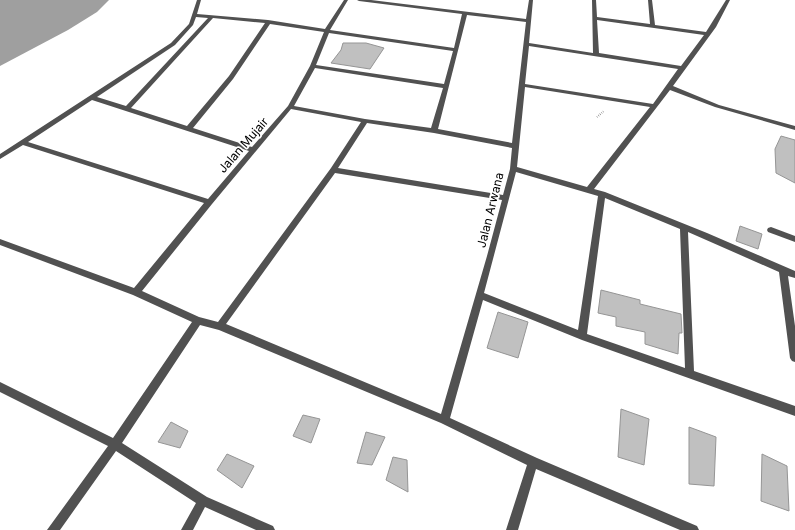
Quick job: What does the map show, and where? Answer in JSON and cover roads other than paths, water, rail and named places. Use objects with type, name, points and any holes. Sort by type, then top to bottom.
[{"type":"street","points":[[0,157],[173,44],[191,24],[199,0]]},
{"type":"street","name":"Jalan Mujair","points":[[136,292],[209,202],[290,107],[313,66],[327,30],[346,0]]},
{"type":"street","points":[[359,0],[528,20]]},
{"type":"street","name":"Jalan Arwana","points":[[444,420],[513,169],[531,0]]},
{"type":"street","points":[[594,0],[596,54]]},
{"type":"street","points":[[650,0],[653,27]]},
{"type":"street","points":[[589,190],[670,88],[728,0]]},
{"type":"street","points":[[434,131],[465,13]]},
{"type":"street","points":[[193,15],[211,18],[268,22],[456,50]]},
{"type":"street","points":[[127,109],[211,18]]},
{"type":"street","points":[[595,18],[707,34]]},
{"type":"street","points":[[188,129],[232,78],[268,22]]},
{"type":"street","points":[[526,44],[682,68]]},
{"type":"street","points":[[313,66],[445,86]]},
{"type":"street","points":[[522,85],[655,106]]},
{"type":"street","points":[[670,88],[717,106],[795,128]]},
{"type":"street","points":[[91,98],[254,150]]},
{"type":"street","points":[[290,107],[516,146]]},
{"type":"street","points":[[220,326],[333,170],[365,121]]},
{"type":"street","points":[[22,142],[209,202]]},
{"type":"street","points":[[513,169],[602,194],[684,227],[795,275]]},
{"type":"street","points":[[333,170],[506,198]]},
{"type":"street","points":[[582,336],[602,194]]},
{"type":"street","points":[[684,227],[690,375]]},
{"type":"street","points":[[771,230],[795,239]]},
{"type":"street","points":[[0,242],[136,292],[198,321],[220,326],[444,420],[533,462],[693,530]]},
{"type":"street","points":[[783,270],[795,358]]},
{"type":"street","points":[[479,295],[582,336],[795,411]]},
{"type":"street","points":[[53,530],[115,444],[198,321]]},
{"type":"street","points":[[0,387],[115,444],[203,501],[269,530]]},
{"type":"street","points":[[512,530],[533,462]]},
{"type":"street","points":[[187,530],[203,501]]}]
